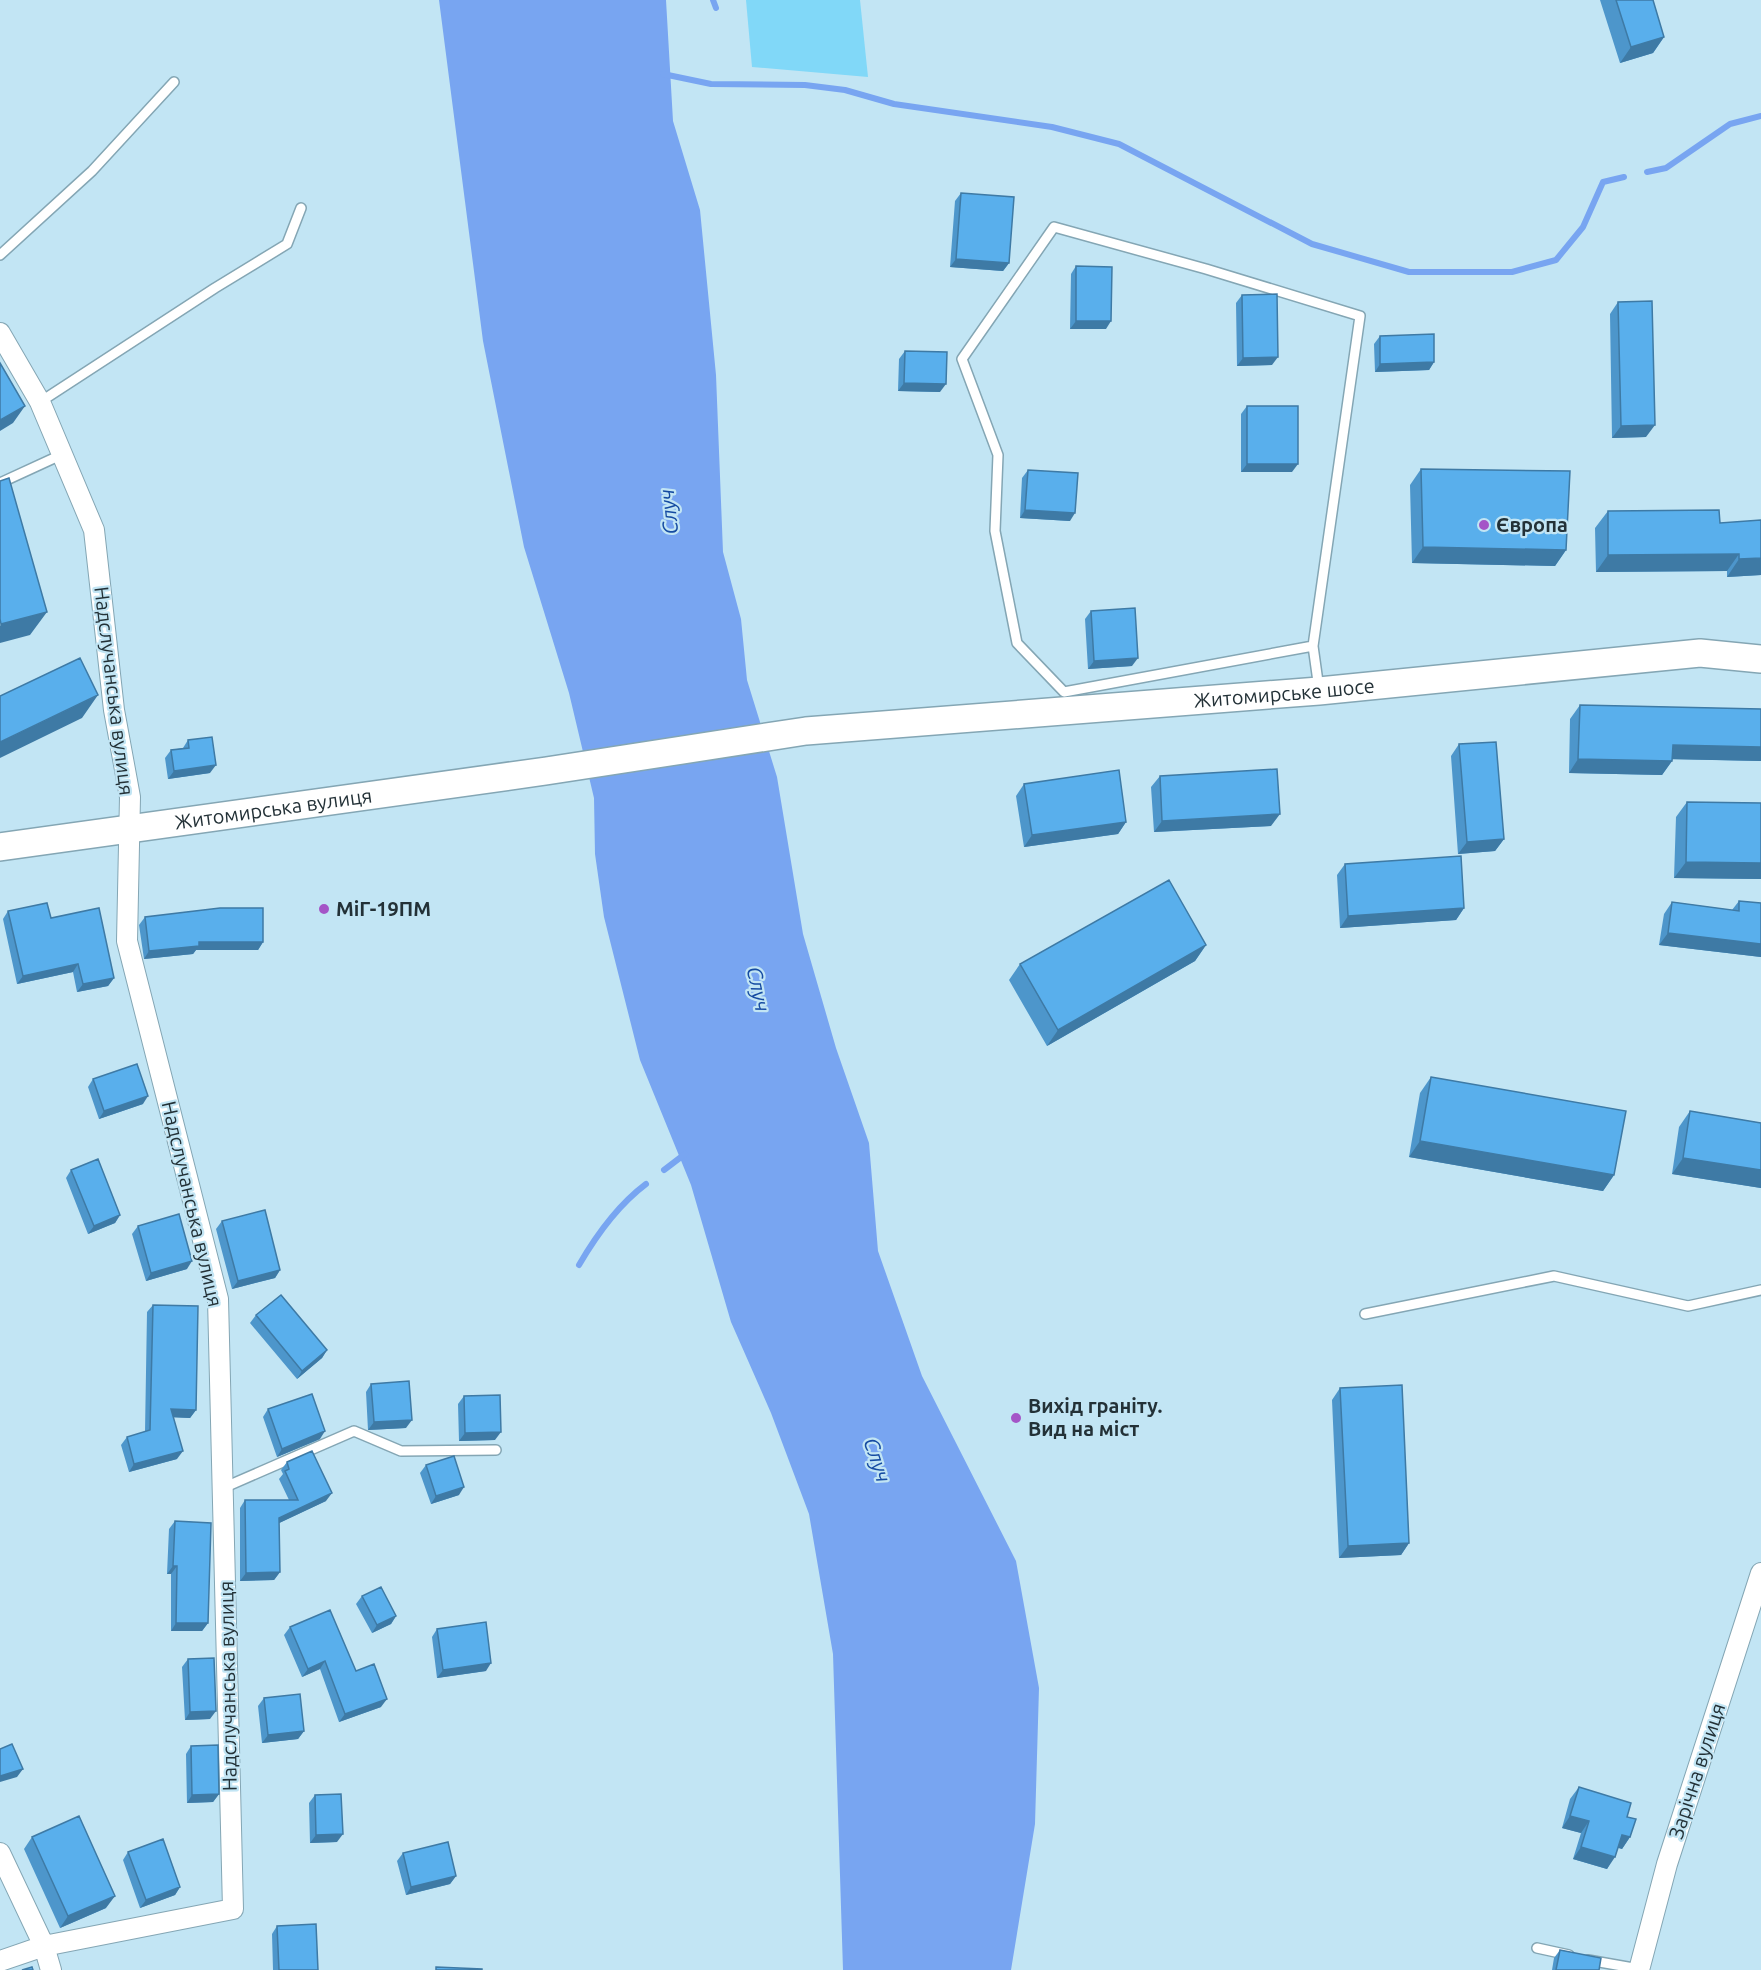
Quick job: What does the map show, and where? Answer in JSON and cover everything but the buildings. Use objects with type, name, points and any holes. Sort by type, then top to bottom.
[{"type":"main road","name":"Житомирське шосе","points":[[546,771],[806,731],[1319,691],[1700,653],[1761,659]]},
{"type":"main road","name":"Житомирська вулиця","points":[[0,847],[546,771]]},
{"type":"street","name":"Надслучанська вулиця","points":[[0,333],[40,402],[94,530],[114,710],[130,797],[127,831],[127,941],[218,1299],[233,1909],[44,1946]]},
{"type":"street","name":"Зарічна вулиця","points":[[1639,1969],[1667,1864],[1761,1573]]},
{"type":"street","points":[[0,1853],[44,1946],[51,1970]]},
{"type":"street","points":[[0,1960],[44,1946]]},
{"type":"lane","points":[[0,255],[92,171],[174,82]]},
{"type":"lane","points":[[40,402],[215,288],[288,244],[301,208]]},
{"type":"lane","points":[[1313,646],[1064,692],[1017,643],[995,531],[998,454],[962,359],[1054,227],[1206,269],[1360,316],[1313,646],[1319,691]]},
{"type":"lane","points":[[0,483],[63,453]]},
{"type":"lane","points":[[1365,1314],[1554,1276],[1688,1306],[1761,1290]]},
{"type":"lane","points":[[222,1488],[354,1431],[401,1451],[496,1450]]},
{"type":"lane","points":[[1537,1948],[1639,1969]]},
{"type":"shaded area","points":[[746,0],[860,0],[868,77],[752,67]]},
{"type":"water","name":"Случ","points":[[439,0],[666,0],[673,121],[700,210],[716,375],[723,552],[741,619],[747,680],[777,777],[803,934],[836,1048],[869,1143],[878,1251],[922,1376],[1016,1561],[1039,1688],[1035,1824],[1011,1970],[843,1970],[833,1654],[809,1514],[771,1413],[731,1322],[691,1185],[640,1060],[604,917],[595,854],[594,798],[569,693],[524,547],[483,341]]},
{"type":"waterway","points":[[713,0],[716,8]]},
{"type":"waterway","points":[[663,74],[711,84],[805,85],[845,90],[894,104],[1052,127],[1119,144],[1312,244],[1409,272],[1512,272],[1556,260],[1583,227],[1603,182],[1624,177]]},
{"type":"waterway","points":[[1647,172],[1666,168],[1730,124],[1761,116]]},
{"type":"waterway","points":[[664,1170],[685,1154]]},
{"type":"waterway","points":[[579,1265],[609,1221],[626,1201],[646,1184]]},
{"type":"place","name":"Європа","points":[[1484,525]]},
{"type":"place","name":"МіГ-19ПМ","points":[[324,909]]},
{"type":"place","name":"Вихід граніту. Вид на міст","points":[[1016,1418]]}]
